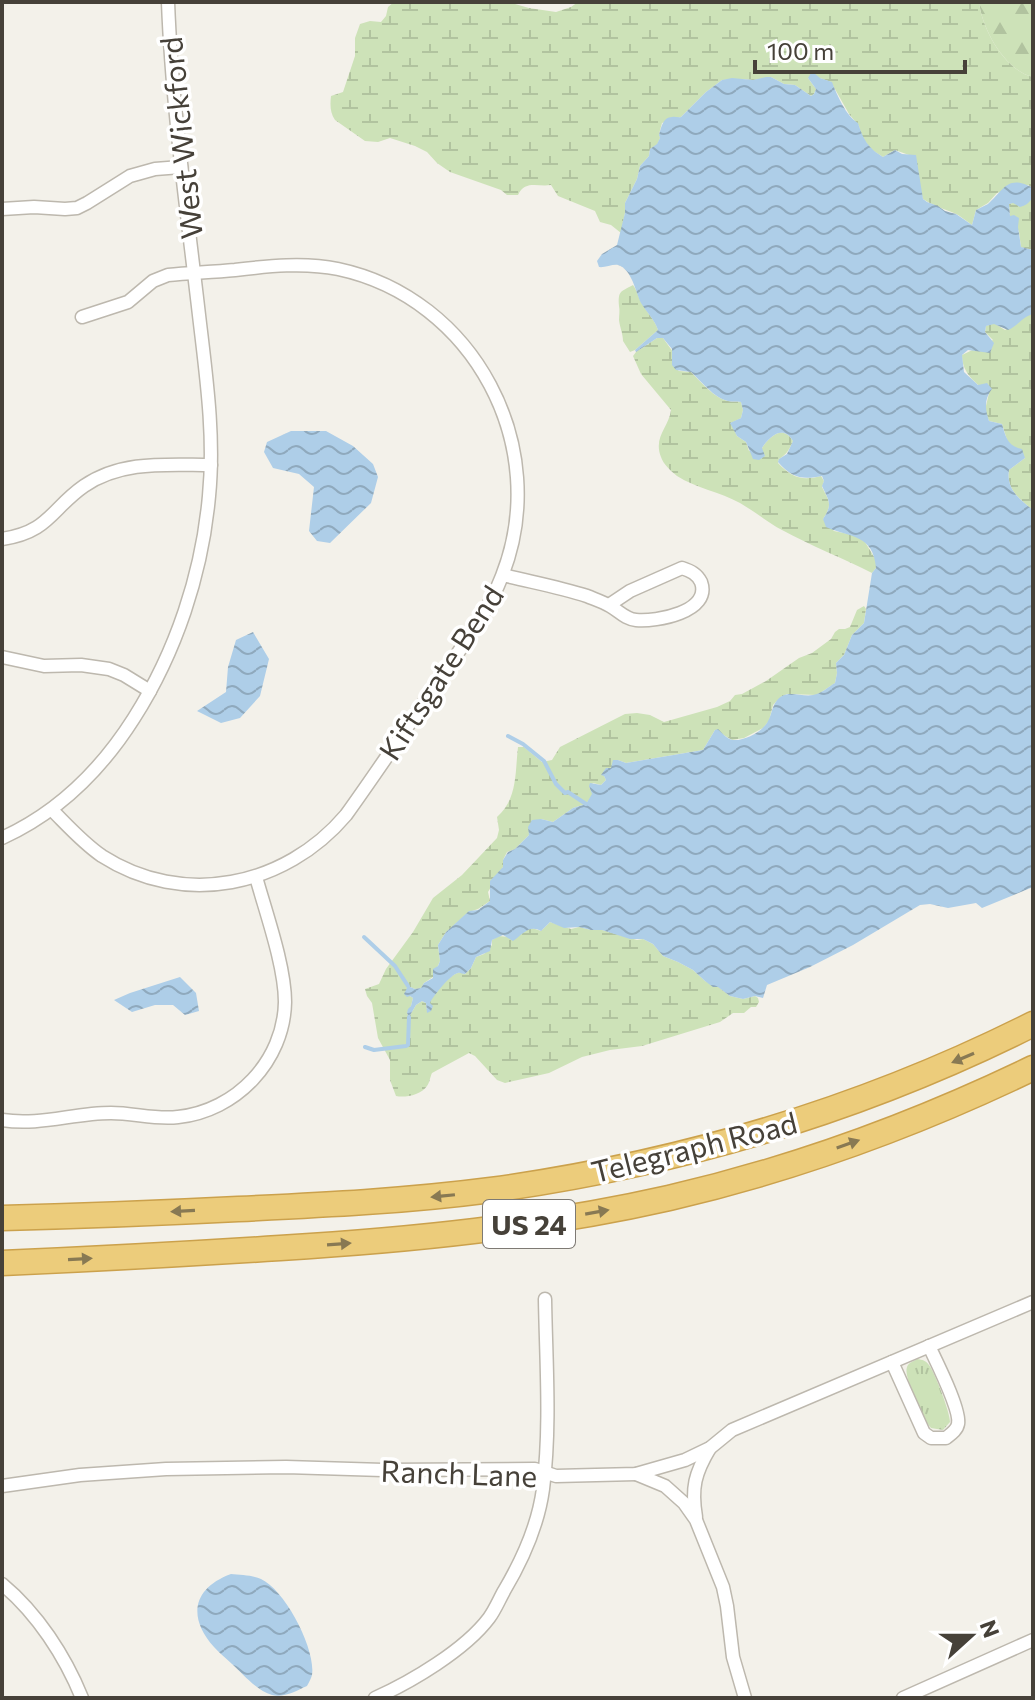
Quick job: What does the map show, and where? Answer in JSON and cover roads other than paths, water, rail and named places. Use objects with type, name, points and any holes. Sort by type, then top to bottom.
[{"type":"highway","name":"Telegraph Road","points":[[2,1218],[334,1205],[452,1195],[555,1180],[678,1154],[800,1119],[890,1088],[1033,1024]]},
{"type":"highway","name":"Telegraph Road","points":[[2,1263],[362,1243],[488,1230],[611,1209],[669,1198],[818,1155],[920,1118],[1033,1068]]},
{"type":"street","name":"West Wickford","points":[[2,838],[52,810],[111,752],[150,691],[172,644],[191,588],[204,533],[211,465],[207,383],[173,90],[168,2]]},
{"type":"street","points":[[2,209],[77,208],[130,176],[155,169],[181,167]]},
{"type":"street","name":"Kiftsgate Bend","points":[[52,810],[103,856],[144,875],[173,883],[231,883],[278,869],[307,852],[346,815],[478,622],[503,575],[513,539],[516,512],[517,475],[512,438],[490,384],[452,332],[399,292],[335,268],[287,265],[168,275],[153,281],[128,302],[82,317]]},
{"type":"street","points":[[2,539],[39,527],[84,486],[111,472],[143,465],[211,465]]},
{"type":"street","points":[[503,575],[586,596],[609,605],[630,619],[653,619],[682,613],[697,603],[702,588],[699,578],[682,568],[630,591],[609,605]]},
{"type":"street","points":[[2,657],[44,666],[81,665],[109,669],[150,691]]},
{"type":"street","points":[[2,1120],[34,1123],[95,1113],[178,1117],[209,1110],[247,1086],[271,1053],[279,1035],[285,1002],[280,966],[256,877]]},
{"type":"street","points":[[375,1698],[401,1686],[464,1643],[489,1618],[528,1546],[539,1510],[547,1444],[545,1299]]},
{"type":"street","name":"Ranch Lane","points":[[2,1486],[80,1475],[286,1467],[535,1469],[556,1476],[636,1474],[685,1460],[710,1448],[732,1430],[1033,1302]]},
{"type":"street","points":[[892,1362],[924,1433],[931,1438],[946,1438],[955,1431],[959,1421],[929,1346]]},
{"type":"street","points":[[710,1448],[699,1466],[693,1502],[696,1520],[723,1587],[733,1657],[745,1698]]},
{"type":"street","points":[[636,1474],[665,1486],[684,1503],[696,1520]]},
{"type":"street","points":[[2,1584],[45,1630],[74,1678],[82,1698]]},
{"type":"street","points":[[903,1698],[1033,1640]]},
{"type":"water","points":[[811,73],[832,82],[867,143],[878,154],[883,157],[895,150],[916,155],[923,199],[927,202],[956,214],[972,225],[976,210],[988,204],[1007,186],[1017,183],[1033,188],[1032,198],[1027,204],[1020,207],[1009,204],[1010,216],[1019,218],[1021,247],[1033,250],[1033,314],[1008,330],[994,324],[986,326],[985,332],[994,343],[990,353],[968,350],[962,355],[964,372],[978,385],[987,383],[992,389],[986,404],[989,421],[1002,424],[1010,443],[1022,449],[1025,458],[1009,470],[1010,483],[1018,498],[1033,510],[1033,887],[982,908],[976,903],[948,908],[920,905],[853,945],[767,985],[763,998],[730,996],[713,987],[693,970],[663,956],[653,944],[643,939],[630,939],[602,930],[564,928],[550,922],[541,931],[529,930],[513,941],[503,935],[492,940],[490,951],[476,957],[465,974],[455,974],[442,986],[430,1003],[433,1006],[431,1011],[427,1013],[426,1003],[422,1001],[409,1017],[407,1013],[413,998],[404,994],[408,986],[421,988],[433,978],[433,969],[440,961],[438,945],[446,932],[469,911],[478,910],[490,901],[490,881],[503,867],[508,852],[529,835],[528,827],[532,820],[553,822],[573,808],[586,804],[592,794],[590,783],[601,785],[606,780],[601,775],[606,768],[611,768],[613,760],[626,763],[703,750],[718,729],[733,740],[757,733],[767,723],[774,705],[782,696],[816,694],[835,683],[836,663],[844,655],[852,635],[864,623],[872,573],[876,568],[874,557],[859,539],[826,527],[823,519],[829,502],[822,486],[822,476],[798,476],[788,472],[778,462],[787,454],[793,441],[785,433],[772,436],[762,448],[765,456],[759,460],[753,459],[746,442],[737,436],[730,423],[741,418],[741,402],[723,399],[691,372],[676,370],[672,365],[672,349],[663,338],[657,338],[636,352],[658,330],[657,326],[641,303],[627,271],[618,265],[599,267],[597,261],[617,245],[625,203],[640,166],[660,138],[666,119],[681,117],[706,92],[722,80],[732,78],[753,80],[771,77],[784,84],[795,85],[811,96],[816,89],[808,78]]},
{"type":"water","points":[[291,431],[326,431],[353,446],[373,464],[378,477],[371,503],[330,543],[317,541],[309,531],[314,487],[299,474],[273,468],[264,452],[267,442]]},
{"type":"water","points":[[253,632],[269,659],[260,696],[240,718],[221,723],[197,711],[226,692],[228,667],[236,640]]},
{"type":"water","points":[[180,977],[196,993],[199,1011],[185,1015],[173,1005],[155,1005],[132,1012],[114,1000],[130,993]]},
{"type":"water","points":[[231,1574],[261,1579],[289,1607],[304,1636],[312,1664],[312,1675],[307,1686],[281,1696],[266,1693],[205,1636],[197,1614],[198,1604],[209,1587]]},
{"type":"waterway","points":[[508,736],[544,761],[556,784],[565,793],[586,804]]},
{"type":"waterway","points":[[364,937],[395,966],[408,986]]},
{"type":"waterway","points":[[365,1047],[374,1050],[408,1045],[409,1017]]}]
